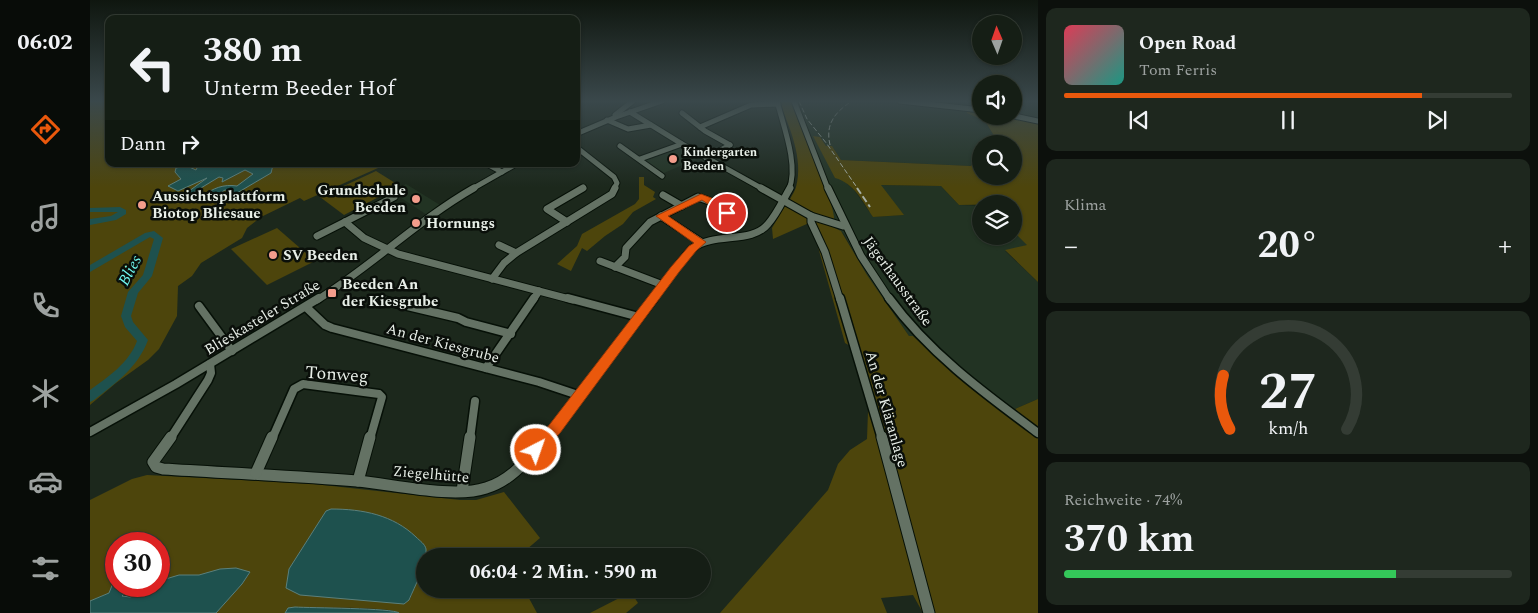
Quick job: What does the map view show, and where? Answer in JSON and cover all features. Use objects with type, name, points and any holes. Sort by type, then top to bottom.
[{"type":"street","points":[[657,130],[811,216],[843,226]]},
{"type":"street","points":[[704,130],[730,145],[706,158]]},
{"type":"street","points":[[661,216],[701,242],[716,238],[754,234],[761,231],[768,224],[790,188],[792,174],[790,147],[785,130]]},
{"type":"street","name":"Jägerhausstraße","points":[[805,130],[843,226],[869,269],[900,313],[920,337],[952,365],[1038,433]]},
{"type":"street","points":[[640,159],[682,144]]},
{"type":"street","points":[[620,146],[662,176]]},
{"type":"street","points":[[492,279],[504,263],[516,253],[609,197],[616,187],[614,177],[580,150]]},
{"type":"street","points":[[493,167],[502,172]]},
{"type":"street","name":"Blieskasteler Straße","points":[[90,432],[306,307],[388,251],[448,204],[511,167]]},
{"type":"street","points":[[567,222],[547,209],[583,188]]},
{"type":"street","points":[[663,195],[682,206]]},
{"type":"street","points":[[317,236],[394,197]]},
{"type":"street","points":[[615,267],[625,257],[626,248],[650,222],[698,197],[704,197],[718,208],[737,218]]},
{"type":"street","name":"An der Kläranlage","points":[[811,216],[811,222],[825,252],[871,398],[929,613]]},
{"type":"street","points":[[345,222],[364,238],[388,251],[639,317]]},
{"type":"street","name":"Ziegelhütte","points":[[210,364],[212,373],[196,401],[153,462],[156,466],[163,469],[358,480],[462,491],[488,488],[515,473],[555,428],[578,395],[663,285],[692,249],[701,242]]},
{"type":"street","points":[[499,245],[516,253]]},
{"type":"street","points":[[600,261],[663,285]]},
{"type":"street","points":[[486,368],[539,291]]},
{"type":"street","points":[[378,299],[458,318],[510,334]]},
{"type":"street","points":[[199,306],[232,351]]},
{"type":"street","name":"An der Kiesgrube","points":[[306,307],[325,325],[332,328],[559,387],[578,395]]},
{"type":"street","name":"Tonweg","points":[[256,473],[294,389],[303,384],[374,392],[382,397],[358,480]]},
{"type":"street","points":[[462,491],[475,401]]},
{"type":"shaded area","points":[[90,130],[105,130],[105,167],[378,168],[304,201],[300,198],[261,217],[247,228],[242,238],[201,263],[192,276],[178,286],[177,316],[159,349],[148,360],[90,405]]},
{"type":"shaded area","points":[[790,130],[803,130],[830,200],[834,221],[824,220],[789,201],[796,187],[798,176],[797,154]]},
{"type":"shaded area","points":[[801,130],[990,130],[994,135],[972,135],[971,166],[841,160],[832,146],[826,146],[820,137],[843,180],[854,190],[873,217],[903,215],[880,185],[941,186],[959,205],[972,206],[972,245],[1022,245],[1022,239],[1028,245],[1005,251],[1038,282],[1038,399],[1015,409],[1020,413],[1010,418],[941,362],[913,336],[909,336],[867,275],[844,234],[836,227]]},
{"type":"shaded area","points":[[990,130],[1038,130],[1038,282],[1005,250],[1027,245],[1022,240],[1022,195],[972,195],[972,205],[959,205],[941,186],[881,185],[904,215],[873,217],[862,199],[853,189],[842,180],[835,178],[813,136],[820,137],[826,146],[832,146],[841,160],[971,166],[972,164],[972,185],[1022,185],[1022,135],[994,135]]},
{"type":"shaded area","name":"Kindergarten Beeden","points":[[682,146],[701,157],[664,173],[645,160]]},
{"type":"shaded area","name":"SV Beeden","points":[[376,171],[400,186],[344,215],[320,197]]},
{"type":"shaded area","points":[[639,177],[644,177],[644,185],[655,192],[653,197],[656,199],[633,212],[623,224],[587,251],[582,248],[571,271],[557,264],[577,246],[582,234],[635,204],[639,199]]},
{"type":"shaded area","name":"Grundschule Beeden","points":[[406,184],[440,205],[427,215],[392,192]]},
{"type":"shaded area","points":[[786,204],[841,231],[867,275],[909,336],[913,336],[941,362],[1010,418],[1019,413],[1015,409],[1038,399],[1038,613],[923,613],[913,595],[881,598],[887,613],[720,613],[828,490],[838,464],[850,450],[867,439],[868,411],[876,402],[857,343],[852,347],[845,343],[818,247],[819,241],[809,223],[773,239],[772,228]]},
{"type":"shaded area","name":"SV Beeden","points":[[277,228],[315,261],[267,285],[231,249]]},
{"type":"shaded area","points":[[147,475],[314,484],[460,500],[476,500],[504,492],[540,538],[528,548],[426,548],[404,527],[389,519],[347,510],[334,510],[326,511],[289,569],[404,604],[410,599],[416,583],[416,598],[529,598],[537,613],[399,613],[365,608],[288,608],[285,613],[216,613],[250,573],[229,569],[170,579],[170,532],[105,532],[105,595],[90,601],[90,500],[132,479]]},
{"type":"shaded area","points":[[619,598],[635,598],[638,603],[626,613],[590,613]]},
{"type":"water","points":[[189,167],[196,170],[198,167],[272,167],[271,173],[237,193],[225,190],[212,198],[202,196],[219,187],[237,186],[253,174],[245,170],[222,182],[223,178],[219,177],[191,194],[185,194],[207,178],[178,191],[168,186],[181,179],[175,172],[176,168]]},
{"type":"water","points":[[331,509],[355,510],[387,518],[407,529],[423,544],[425,548],[416,548],[416,583],[409,600],[404,604],[300,595],[286,588],[289,569],[326,511]]},
{"type":"water","points":[[236,568],[250,572],[242,584],[216,613],[90,613],[90,601],[105,595],[105,597],[170,597],[170,578],[179,575],[199,575],[220,569]]},
{"type":"water","points":[[288,608],[368,609],[399,613],[285,613]]},
{"type":"waterway","name":"Blies","points":[[90,210],[120,209],[123,212],[113,218],[90,222]]},
{"type":"waterway","name":"Blies","points":[[90,269],[148,235],[154,234],[159,238],[147,276],[133,292],[126,316],[129,324],[143,340],[140,349],[129,365],[90,397]]},
{"type":"railway","points":[[815,130],[858,189]]},
{"type":"railway","points":[[829,130],[830,145]]},
{"type":"railway","points":[[857,188],[870,207]]},
{"type":"place","name":"Kindergarten Beeden","points":[[673,159]]},
{"type":"place","name":"Grundschule Beeden","points":[[416,199]]},
{"type":"place","name":"Aussichtsplattform Biotop Bliesaue","points":[[142,205]]},
{"type":"place","name":"Hornungs","points":[[416,223]]},
{"type":"place","name":"SV Beeden","points":[[273,255]]},
{"type":"place","name":"Beeden An der Kiesgrube","points":[[332,293]]},
{"type":"route","points":[[536,450],[555,428],[578,395],[675,270],[692,249],[701,242],[661,216],[698,197],[711,200],[715,206],[727,213]]}]
